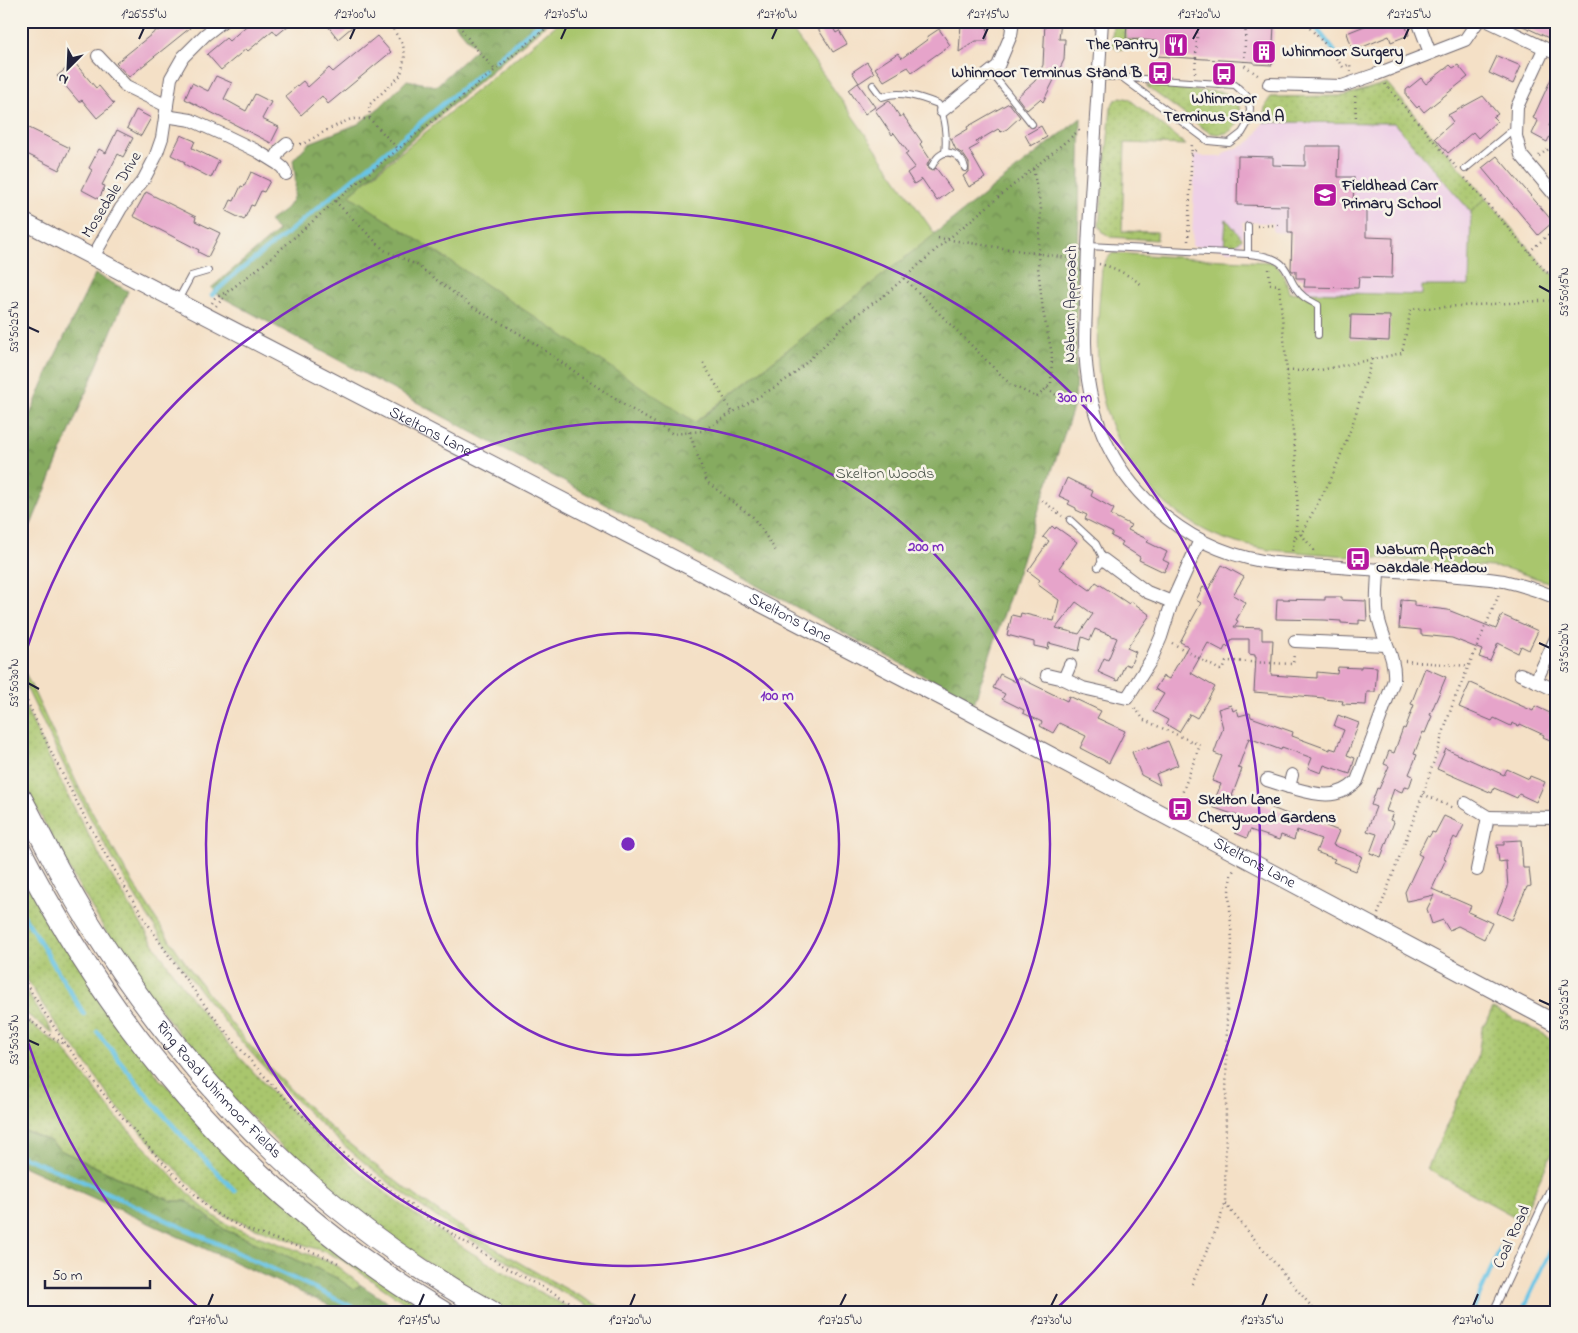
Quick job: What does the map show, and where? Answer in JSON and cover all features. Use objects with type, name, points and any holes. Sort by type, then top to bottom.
[{"type":"highway","name":"Ring Road Whinmoor Fields","points":[[21,798],[90,925],[167,1035],[220,1098],[268,1147],[332,1204],[426,1273],[492,1312]]},
{"type":"highway","name":"Ring Road Whinmoor Fields","points":[[21,851],[68,936],[108,999],[178,1089],[246,1161],[284,1195],[376,1269],[443,1312]]},
{"type":"street","name":"Mosedale Drive","points":[[93,257],[121,208],[144,179],[162,138],[171,78],[183,57],[205,35],[223,21]]},
{"type":"street","points":[[942,111],[998,66],[1011,35],[1013,21]]},
{"type":"street","name":"Naburn Approach","points":[[1102,21],[1087,261],[1086,370],[1094,412],[1118,466],[1149,503],[1166,518],[1200,540],[1220,550],[1239,556],[1289,564],[1504,581],[1557,598]]},
{"type":"street","points":[[1418,21],[1430,53]]},
{"type":"street","points":[[1269,84],[1342,86],[1465,40],[1478,21]]},
{"type":"street","points":[[1488,21],[1544,50],[1557,54]]},
{"type":"street","points":[[1544,50],[1517,107],[1516,136],[1521,155],[1557,198]]},
{"type":"street","points":[[98,56],[126,86],[166,111],[191,120],[256,151],[274,161],[283,168],[286,174]]},
{"type":"street","points":[[274,161],[280,150],[287,144]]},
{"type":"street","name":"Skeltons Lane","points":[[21,220],[945,699],[1557,1024]]},
{"type":"street","points":[[1047,675],[1064,679],[1083,688],[1127,698],[1151,660],[1161,637],[1172,602],[1200,540]]},
{"type":"street","points":[[1101,563],[1147,592],[1172,602]]},
{"type":"street","points":[[1267,780],[1291,781],[1319,795],[1342,792],[1357,781],[1392,688],[1395,671],[1377,614],[1378,570]]},
{"type":"street","points":[[1536,681],[1557,636]]},
{"type":"street","points":[[1294,641],[1386,645]]},
{"type":"street","points":[[1064,679],[1070,665]]},
{"type":"street","points":[[1520,674],[1557,691]]},
{"type":"street","points":[[1465,803],[1488,817],[1557,818]]},
{"type":"street","points":[[1477,870],[1488,817]]},
{"type":"lane","points":[[991,72],[1032,124]]},
{"type":"lane","points":[[1098,76],[1235,85],[1247,96],[1250,108],[1250,121],[1242,132],[1229,143],[1208,141],[1123,78]]},
{"type":"lane","points":[[873,86],[882,97],[890,94],[909,95],[938,104],[942,111],[945,153]]},
{"type":"lane","points":[[1465,169],[1516,127]]},
{"type":"lane","points":[[932,166],[939,156],[945,153],[954,153],[963,161],[965,168]]},
{"type":"lane","points":[[1248,226],[1248,254]]},
{"type":"lane","points":[[1088,246],[1187,250],[1269,257],[1284,266],[1295,287],[1303,297],[1318,305],[1318,335]]},
{"type":"lane","points":[[178,301],[191,276],[208,271]]},
{"type":"lane","points":[[1070,520],[1096,544],[1101,563]]},
{"type":"lane","name":"Coal Road","points":[[1493,1312],[1557,1174]]},
{"type":"path","points":[[388,21],[403,45],[404,55],[401,75],[369,105],[370,119],[398,149]]},
{"type":"path","points":[[456,21],[472,44],[495,70]]},
{"type":"path","points":[[206,316],[215,298],[230,290],[264,264],[335,201],[555,21]]},
{"type":"path","points":[[1194,82],[1198,21]]},
{"type":"path","points":[[1246,21],[1244,65],[1269,84]]},
{"type":"path","points":[[1303,21],[1343,67]]},
{"type":"path","points":[[287,144],[303,144],[329,129],[351,120],[370,119]]},
{"type":"path","points":[[335,201],[384,250],[415,264],[470,306],[527,338],[626,406],[673,434],[702,431],[734,413],[793,374],[856,315],[886,294],[1088,123],[1088,134],[1095,135]]},
{"type":"path","points":[[1187,250],[1193,130]]},
{"type":"path","points":[[1528,163],[1553,146],[1557,138]]},
{"type":"path","points":[[1192,154],[1198,148]]},
{"type":"path","points":[[904,278],[1011,384],[1037,397],[1051,384],[1052,354],[1043,311],[1038,267],[1042,208],[1033,169]]},
{"type":"path","points":[[1248,226],[1280,225]]},
{"type":"path","points":[[1529,252],[1557,227]]},
{"type":"path","points":[[938,238],[1107,265],[1142,285]]},
{"type":"path","points":[[1269,257],[1270,284],[1279,285],[1299,482],[1296,538],[1289,564]]},
{"type":"path","points":[[206,316],[230,290]]},
{"type":"path","points":[[1287,371],[1321,370],[1402,353],[1411,309],[1557,300]]},
{"type":"path","points":[[1296,538],[1301,534],[1332,477],[1352,426],[1372,359]]},
{"type":"path","points":[[703,363],[734,413]]},
{"type":"path","points":[[1047,388],[1060,398]]},
{"type":"path","points":[[689,432],[708,482],[753,518],[776,551]]},
{"type":"path","points":[[1042,500],[1060,515],[1070,520]]},
{"type":"path","points":[[1297,528],[1328,566]]},
{"type":"path","points":[[1373,926],[1423,794],[1453,703],[1504,581]]},
{"type":"path","points":[[1161,637],[1220,670],[1224,668],[1228,661],[1292,664],[1294,641]]},
{"type":"path","points":[[1392,659],[1468,666]]},
{"type":"path","points":[[21,688],[91,831],[140,912],[195,993],[232,1040],[292,1106],[352,1159],[396,1194],[468,1244],[589,1312]]},
{"type":"path","points":[[1127,698],[1144,720],[1200,745],[1180,799],[1170,812],[1178,816],[1175,821]]},
{"type":"path","points":[[1192,1284],[1216,1230],[1225,1204],[1227,1011],[1232,942],[1229,891],[1231,875],[1242,857]]},
{"type":"path","points":[[21,975],[44,1014],[100,1090],[144,1142],[207,1207],[229,1222],[323,1256],[343,1267]]},
{"type":"path","points":[[21,1014],[69,1047]]},
{"type":"path","points":[[1225,1204],[1316,1312]]},
{"type":"shaded area","name":"Fieldhead Carr Primary School","points":[[1264,122],[1394,123],[1471,212],[1469,287],[1423,286],[1422,295],[1303,292],[1304,271],[1292,270],[1292,233],[1273,232],[1273,223],[1243,222],[1242,243],[1232,251],[1192,246],[1195,154],[1204,157],[1222,157],[1226,152],[1245,145],[1253,139]]},
{"type":"green space","name":"Skelton Woods","points":[[452,21],[550,21],[349,195],[696,422],[1081,118],[1075,402],[974,703],[218,295],[211,288],[278,231],[269,221],[284,210],[291,201],[295,190],[293,160],[309,143],[358,124],[380,107],[407,80],[436,86],[476,49]]},
{"type":"green space","points":[[561,21],[786,21],[935,234],[695,422],[349,195]]},
{"type":"green space","points":[[1113,21],[1127,21],[1126,39],[1152,41],[1151,50],[1126,48],[1118,50],[1112,45]]},
{"type":"green space","points":[[1387,83],[1486,198],[1471,212],[1394,123],[1264,122],[1265,109],[1271,97],[1343,96]]},
{"type":"green space","points":[[1146,86],[1214,91],[1227,94],[1235,100],[1239,107],[1238,123],[1226,133],[1217,134],[1207,131]]},
{"type":"green space","points":[[1121,97],[1129,99],[1186,145],[1125,143],[1122,231],[1157,232],[1157,240],[1110,237],[1103,232],[1099,225],[1111,108],[1114,101]]},
{"type":"green space","points":[[1486,198],[1549,272],[1557,275],[1557,585],[1505,568],[1270,550],[1240,544],[1222,538],[1198,526],[1176,512],[1138,474],[1112,428],[1099,376],[1097,336],[1102,269],[1106,260],[1113,253],[1271,262],[1281,271],[1289,293],[1422,295],[1422,286],[1469,286],[1471,212]]},
{"type":"green space","points":[[1226,219],[1242,238],[1229,247],[1224,247]]},
{"type":"green space","points":[[95,274],[128,291],[21,549],[21,436],[53,360]]},
{"type":"green space","points":[[21,664],[81,791],[131,880],[206,991],[262,1060],[328,1125],[403,1187],[443,1215],[525,1266],[611,1312],[600,1312],[527,1273],[457,1231],[412,1200],[367,1165],[283,1087],[208,1001],[142,908],[78,794],[24,683],[21,676]]},
{"type":"green space","points":[[21,698],[83,825],[132,909],[166,963],[217,1031],[240,1058],[320,1138],[399,1203],[485,1261],[577,1312],[508,1312],[431,1266],[326,1189],[221,1087],[125,964],[69,869],[21,779]]},
{"type":"green space","points":[[21,867],[160,1080],[427,1312],[418,1312],[342,1260],[328,1253],[221,1214],[204,1199],[116,1106],[82,1057],[62,1033],[21,970]]},
{"type":"green space","points":[[21,983],[54,1034],[21,1010]]},
{"type":"green space","points":[[1493,1008],[1557,1041],[1557,1143],[1521,1220],[1427,1169],[1478,1055],[1482,1029]]},
{"type":"green space","points":[[21,1017],[63,1048],[117,1118],[207,1211],[232,1227],[327,1261],[361,1285],[353,1289],[337,1278],[225,1230],[187,1201],[172,1201],[136,1186],[60,1150],[50,1141],[21,1129]]},
{"type":"green space","points":[[21,1129],[50,1141],[60,1150],[136,1186],[172,1201],[187,1201],[225,1230],[337,1278],[353,1289],[361,1285],[402,1312],[344,1312],[21,1165]]},
{"type":"building","points":[[169,21],[185,21],[190,28],[129,77],[116,63]]},
{"type":"building","points":[[252,21],[294,21],[277,35],[273,30],[221,70],[207,54],[226,38],[229,41]]},
{"type":"building","points":[[324,21],[359,21],[338,39]]},
{"type":"building","points":[[813,21],[829,21],[836,33],[839,31],[847,44],[833,52]]},
{"type":"building","points":[[968,21],[988,21],[987,41],[976,41],[959,52],[961,24],[968,25]]},
{"type":"building","points":[[1045,21],[1061,21],[1059,39],[1065,39],[1064,60],[1043,102],[1040,99],[1027,110],[1017,97],[1035,81],[1043,65]]},
{"type":"building","points":[[1127,21],[1166,21],[1253,27],[1253,23],[1274,24],[1272,65],[1254,64],[1254,62],[1156,56],[1156,41],[1126,39]]},
{"type":"building","points":[[1377,21],[1404,21],[1409,35],[1391,42],[1389,36],[1353,51],[1347,33]]},
{"type":"building","points":[[1512,21],[1538,21],[1557,30],[1557,32],[1553,40]]},
{"type":"building","points":[[939,29],[950,45],[912,72],[908,67],[884,81],[875,68],[898,53],[902,58]]},
{"type":"building","points":[[377,36],[391,52],[328,104],[322,96],[301,115],[285,96],[303,81],[308,87],[329,68],[333,72]]},
{"type":"building","points":[[1497,56],[1521,66],[1513,84],[1489,73]]},
{"type":"building","points":[[74,62],[96,88],[99,86],[114,104],[97,118],[82,100],[79,102],[57,76]]},
{"type":"building","points":[[867,62],[874,73],[859,83],[852,72]]},
{"type":"building","points":[[1450,65],[1453,68],[1458,65],[1468,77],[1424,112],[1419,106],[1417,108],[1406,95],[1406,90],[1421,78],[1426,84]]},
{"type":"building","points":[[1557,66],[1557,109],[1549,126],[1554,128],[1547,142],[1532,134],[1538,121],[1533,118]]},
{"type":"building","points":[[216,76],[232,83],[224,99],[246,111],[255,94],[271,102],[262,119],[279,127],[271,143],[185,99],[192,83],[208,91]]},
{"type":"building","points":[[858,83],[875,107],[865,114],[849,90]]},
{"type":"building","points":[[1483,96],[1498,114],[1493,117],[1497,121],[1478,138],[1473,132],[1448,153],[1435,138],[1453,122],[1448,115]]},
{"type":"building","points":[[889,100],[900,117],[903,115],[922,142],[920,144],[930,159],[927,165],[928,169],[932,171],[936,168],[952,190],[937,201],[922,179],[914,184],[907,173],[915,167],[905,154],[908,152],[894,133],[892,135],[875,110]]},
{"type":"building","points":[[1009,103],[1020,117],[1007,129],[1001,132],[998,129],[976,142],[978,145],[969,150],[985,178],[969,187],[963,176],[969,172],[969,163],[963,154],[956,150],[951,139],[968,129],[967,127]]},
{"type":"building","points":[[136,110],[151,118],[141,136],[127,128]]},
{"type":"building","points":[[21,124],[70,148],[59,170],[21,151]]},
{"type":"building","points":[[1041,126],[1047,137],[1031,146],[1025,135]]},
{"type":"building","points":[[117,130],[133,138],[123,157],[118,154],[102,185],[105,186],[99,199],[82,190],[92,170],[89,168],[99,149],[106,153]]},
{"type":"building","points":[[181,135],[195,141],[192,148],[219,161],[211,178],[171,155]]},
{"type":"building","points":[[1305,146],[1339,146],[1338,177],[1354,177],[1353,207],[1366,207],[1366,237],[1393,238],[1392,278],[1359,277],[1358,288],[1304,287],[1305,278],[1296,278],[1296,271],[1291,269],[1292,233],[1288,233],[1288,206],[1237,205],[1238,156],[1273,157],[1273,165],[1305,166]]},
{"type":"building","points":[[1497,156],[1553,222],[1538,235],[1482,168]]},
{"type":"building","points":[[251,172],[270,181],[264,192],[261,191],[254,206],[251,205],[244,220],[226,211],[231,200],[234,201],[241,186],[244,187]]},
{"type":"building","points":[[146,192],[196,217],[195,221],[220,233],[208,257],[198,252],[199,250],[133,216]]},
{"type":"building","points":[[1351,315],[1390,316],[1389,341],[1350,339]]},
{"type":"building","points":[[1067,478],[1093,491],[1091,496],[1114,509],[1111,515],[1131,525],[1128,530],[1149,540],[1147,542],[1167,552],[1163,560],[1169,563],[1164,572],[1139,560],[1140,557],[1121,545],[1123,542],[1111,536],[1113,533],[1085,519],[1087,515],[1068,504],[1070,501],[1059,496]]},
{"type":"building","points":[[1052,526],[1077,542],[1059,568],[1090,590],[1096,582],[1129,604],[1131,601],[1150,615],[1127,648],[1136,652],[1130,666],[1125,664],[1118,681],[1098,672],[1104,658],[1108,660],[1117,638],[1095,629],[1090,640],[1082,637],[1079,651],[1049,643],[1048,649],[1034,646],[1034,642],[1007,635],[1012,615],[1020,617],[1021,613],[1054,621],[1059,600],[1037,584],[1040,580],[1028,571],[1049,541],[1043,537]],"holes":[[[1076,602],[1093,614],[1079,634],[1056,628]]]},
{"type":"building","points":[[1222,565],[1244,577],[1233,595],[1246,603],[1234,627],[1262,628],[1262,640],[1273,640],[1271,675],[1317,678],[1317,672],[1337,674],[1338,667],[1377,667],[1375,692],[1367,692],[1366,705],[1342,704],[1343,701],[1324,698],[1254,692],[1256,657],[1249,654],[1249,639],[1232,639],[1228,647],[1226,645],[1223,651],[1208,643],[1191,673],[1215,687],[1197,718],[1190,714],[1179,732],[1166,724],[1168,720],[1153,712],[1164,694],[1155,689],[1163,676],[1169,679],[1188,646],[1180,642],[1201,603],[1196,600],[1203,587],[1208,590]]},
{"type":"building","points":[[1325,597],[1342,597],[1342,600],[1366,601],[1367,621],[1359,620],[1359,624],[1341,623],[1341,621],[1276,619],[1277,599],[1325,600]]},
{"type":"building","points":[[1401,600],[1414,601],[1414,606],[1448,610],[1496,629],[1502,615],[1538,631],[1529,650],[1521,646],[1518,653],[1498,643],[1490,661],[1479,657],[1482,650],[1452,638],[1421,635],[1421,630],[1399,628]]},
{"type":"building","points":[[1425,668],[1446,677],[1430,715],[1432,716],[1425,733],[1423,732],[1414,754],[1417,755],[1409,774],[1413,776],[1409,788],[1404,787],[1402,792],[1394,789],[1386,811],[1393,813],[1390,820],[1394,822],[1381,857],[1370,853],[1377,834],[1367,831],[1376,807],[1371,805],[1377,788],[1379,789],[1389,766],[1384,764],[1389,751],[1394,753],[1403,728],[1405,729],[1414,705],[1411,704]]},
{"type":"building","points":[[1000,674],[1016,682],[1018,677],[1067,701],[1069,696],[1101,711],[1097,718],[1125,731],[1109,763],[1080,748],[1086,736],[1059,723],[1053,733],[1040,726],[1042,722],[1023,713],[1024,710],[1002,699],[1005,694],[993,688]]},
{"type":"building","points":[[1470,683],[1533,711],[1535,706],[1550,713],[1549,715],[1557,719],[1557,743],[1520,724],[1519,726],[1512,723],[1511,726],[1494,718],[1492,721],[1459,707]]},
{"type":"building","points":[[1231,705],[1233,711],[1237,709],[1239,716],[1250,713],[1251,717],[1293,732],[1292,736],[1330,750],[1330,748],[1336,750],[1344,730],[1334,726],[1338,715],[1359,723],[1347,755],[1355,758],[1350,774],[1324,765],[1321,773],[1308,768],[1312,758],[1282,747],[1281,750],[1249,738],[1238,768],[1242,769],[1232,796],[1260,807],[1262,804],[1305,821],[1308,813],[1323,819],[1321,824],[1339,831],[1333,845],[1362,856],[1356,871],[1333,862],[1335,859],[1316,852],[1321,839],[1297,830],[1294,840],[1281,835],[1279,840],[1250,830],[1247,838],[1235,833],[1241,817],[1212,807],[1221,784],[1212,781],[1222,756],[1214,753],[1223,728],[1218,709]]},
{"type":"building","points":[[1168,741],[1178,765],[1156,774],[1160,785],[1141,775],[1132,752],[1147,747],[1148,749]]},
{"type":"building","points":[[1446,749],[1504,775],[1507,769],[1529,779],[1530,776],[1545,782],[1536,802],[1519,794],[1517,798],[1494,788],[1492,793],[1437,769]]},
{"type":"building","points":[[1444,816],[1464,825],[1457,839],[1454,837],[1432,889],[1471,906],[1468,912],[1492,923],[1484,939],[1458,926],[1449,930],[1443,920],[1432,924],[1427,909],[1434,895],[1407,901],[1405,892],[1422,856],[1418,854],[1427,836],[1429,837],[1432,832],[1435,833]]},
{"type":"building","points":[[1521,840],[1523,868],[1529,868],[1531,886],[1527,887],[1512,920],[1497,913],[1508,887],[1506,861],[1499,862],[1497,845],[1504,845],[1504,841]]},
{"type":"waterway","points":[[496,60],[542,21]]},
{"type":"waterway","points":[[1311,21],[1335,52]]},
{"type":"waterway","points":[[212,295],[484,70]]},
{"type":"waterway","points":[[21,911],[84,1014]]},
{"type":"waterway","points":[[97,1032],[150,1099],[235,1191]]},
{"type":"waterway","points":[[21,1156],[75,1178],[362,1312]]},
{"type":"waterway","points":[[1522,1312],[1557,1237]]},
{"type":"waterway","points":[[1472,1312],[1501,1247]]},
{"type":"place","name":"The Pantry","points":[[1176,45]]},
{"type":"place","name":"Whinmoor Surgery","points":[[1264,52]]},
{"type":"place","name":"Whinmoor Terminus Stand B","points":[[1160,73]]},
{"type":"place","name":"Whinmoor Terminus Stand A","points":[[1224,74]]},
{"type":"place","name":"Fieldhead Carr Primary School","points":[[1325,195]]},
{"type":"place","name":"Naburn Approach Oakdale Meadow","points":[[1358,559]]},
{"type":"place","name":"Skelton Lane Cherrywood Gardens","points":[[1180,809]]}]
